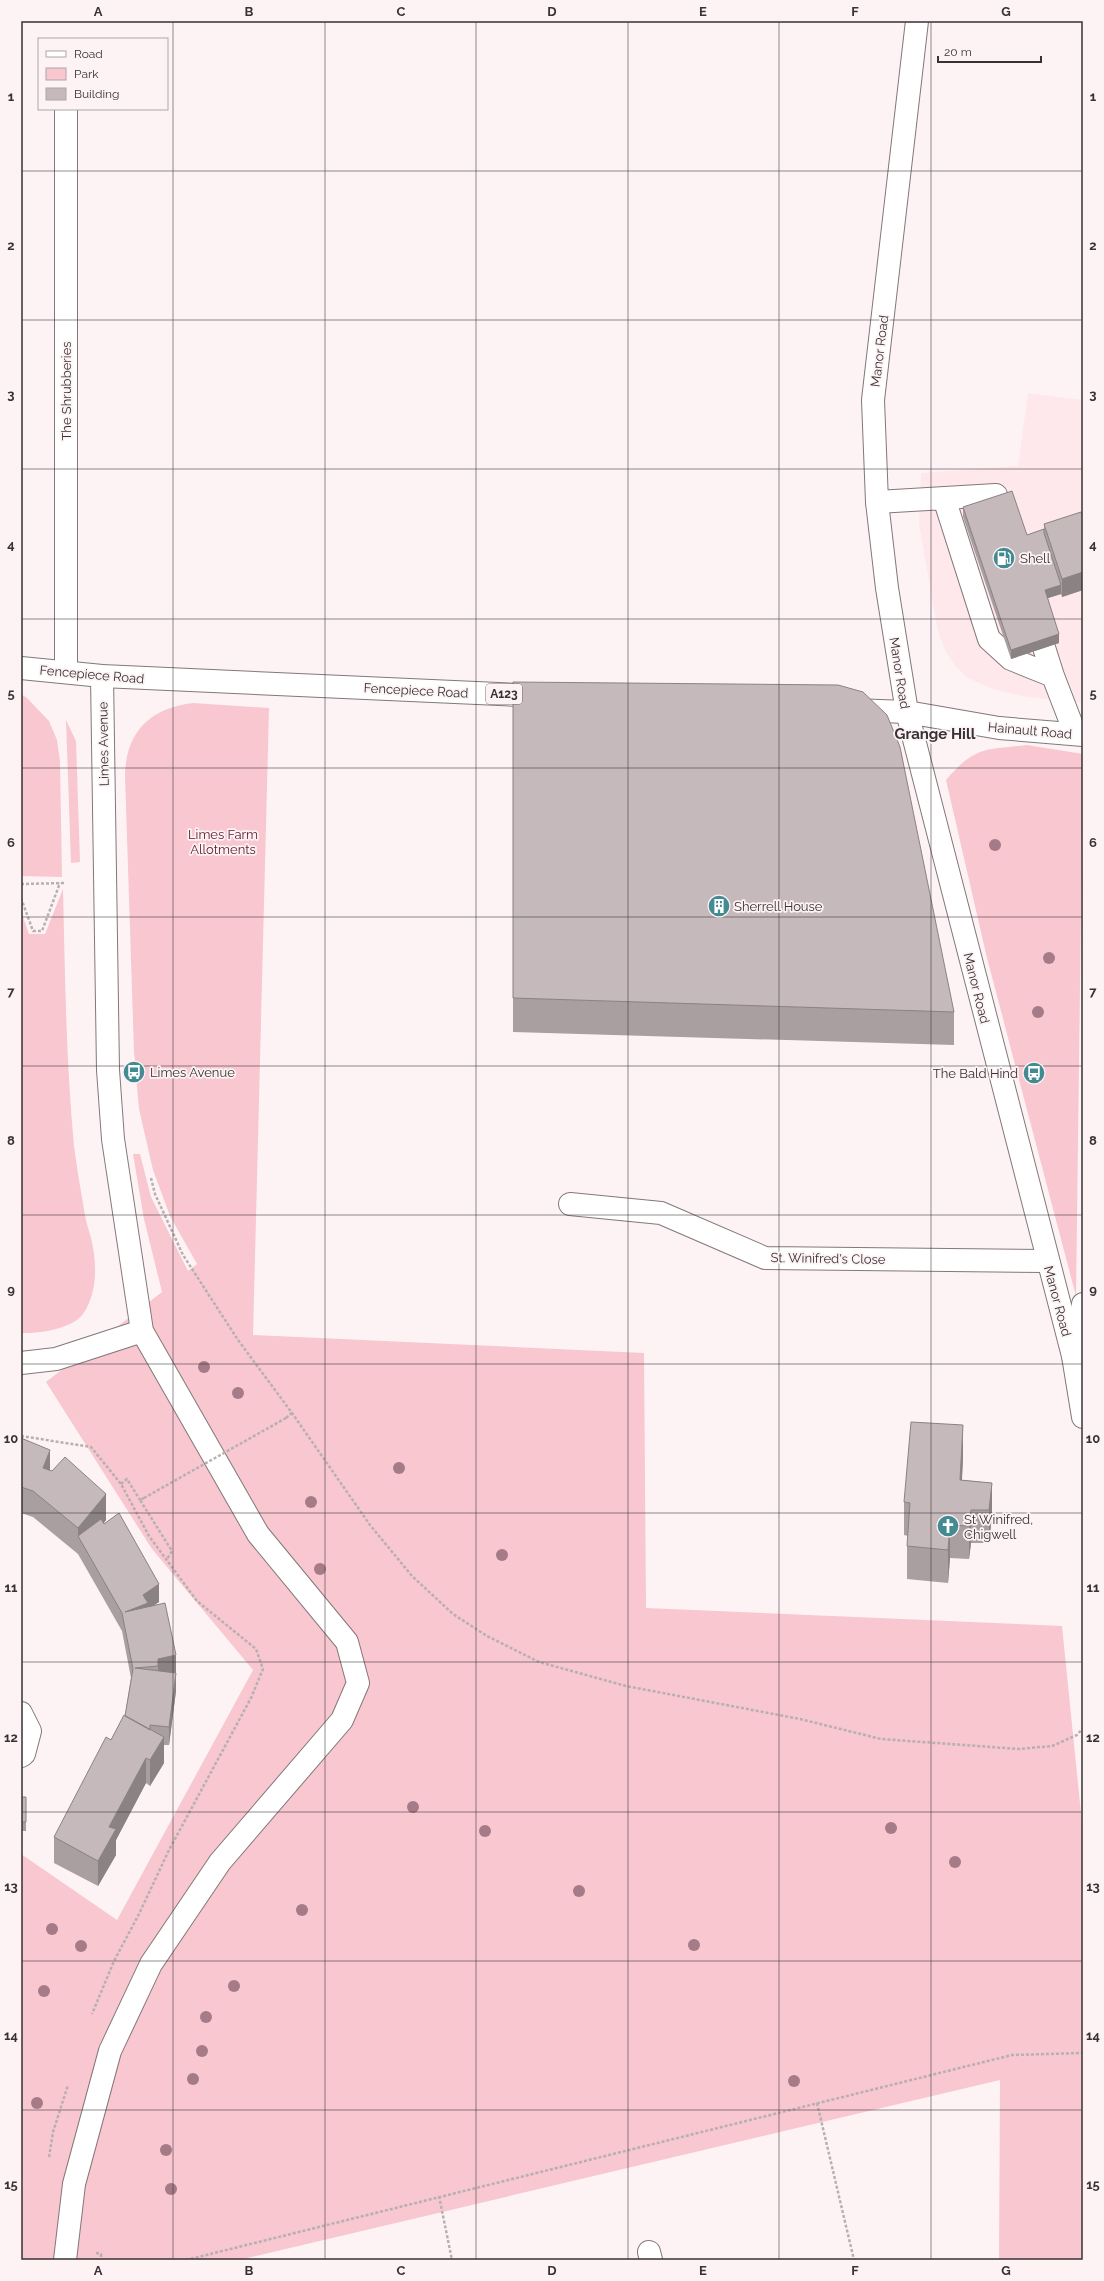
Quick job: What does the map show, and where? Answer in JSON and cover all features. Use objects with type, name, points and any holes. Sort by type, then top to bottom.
[{"type":"street","name":"Manor Road","points":[[917,21],[873,400],[877,502],[887,588],[906,712],[1073,1356],[1083,1417]]},
{"type":"street","name":"The Shrubberies","points":[[66,110],[66,672]]},
{"type":"street","points":[[877,502],[996,495],[1013,548]]},
{"type":"street","points":[[944,498],[989,639],[1011,659],[1053,676]]},
{"type":"street","points":[[1029,601],[1053,676],[1079,734]]},
{"type":"street","name":"Fencepiece Road","points":[[21,668],[102,676],[563,697]]},
{"type":"street","name":"Limes Avenue","points":[[102,676],[108,1062],[112,1131],[142,1331]]},
{"type":"street","points":[[835,709],[906,712]]},
{"type":"street","name":"Hainault Road","points":[[906,712],[999,728],[1079,734]]},
{"type":"street","name":"St. Winifred's Close","points":[[570,1204],[661,1213],[765,1258],[1048,1260]]},
{"type":"street","name":"Manor Road","points":[[1073,1356],[1083,1304]]},
{"type":"street","points":[[21,1363],[56,1359],[142,1331],[258,1534],[347,1642],[358,1683],[342,1720],[220,1862],[151,1964],[110,2051],[74,2184],[65,2260]]},
{"type":"street","points":[[21,1713],[30,1731],[21,1756]]},
{"type":"path","points":[[21,884],[66,882]]},
{"type":"path","points":[[21,898],[34,931],[42,931],[60,883]]},
{"type":"path","points":[[149,1172],[155,1194],[183,1254],[238,1340],[292,1412],[370,1525],[412,1576],[453,1614],[487,1636],[539,1662],[626,1686],[800,1719],[881,1739],[1019,1749],[1052,1746],[1077,1735],[1083,1728]]},
{"type":"path","points":[[140,1500],[286,1418],[292,1412]]},
{"type":"path","points":[[21,1436],[91,1447],[121,1484],[149,1536],[197,1601],[256,1649],[263,1669],[251,1698],[168,1850],[140,1914],[114,1961],[91,2018]]},
{"type":"path","points":[[121,1484],[127,1478],[172,1551],[167,1559]]},
{"type":"path","points":[[186,2260],[1012,2055],[1083,2053]]},
{"type":"path","points":[[48,2162],[53,2132],[69,2082]]},
{"type":"path","points":[[817,2103],[854,2260]]},
{"type":"path","points":[[439,2196],[452,2260]]},
{"type":"shaded area","name":"Shell","points":[[1028,393],[1083,400],[1083,703],[1027,697],[992,689],[968,678],[956,667],[945,650],[938,632],[931,593],[919,524],[921,473],[1018,466]]},
{"type":"green space","points":[[21,694],[27,698],[49,721],[57,740],[60,761],[62,877],[21,876]]},
{"type":"green space","name":"Limes Farm Allotments","points":[[193,703],[269,708],[253,1335],[644,1353],[646,1608],[1062,1626],[1083,1833],[1083,2260],[999,2260],[1000,2080],[239,2260],[21,2260],[21,1854],[117,1920],[253,1670],[152,1549],[46,1382],[162,1292],[144,1219],[133,1154],[140,1154],[151,1197],[188,1271],[197,1264],[170,1216],[153,1170],[139,1109],[134,1052],[125,775],[126,759],[130,746],[136,734],[144,724],[153,716],[165,710]]},
{"type":"green space","points":[[66,720],[76,741],[80,862],[71,863]]},
{"type":"green space","points":[[1027,745],[1083,754],[1076,1296],[987,958],[946,780],[956,769],[973,755],[991,749]]},
{"type":"green space","points":[[63,889],[66,1018],[71,1114],[74,1146],[85,1218],[93,1247],[95,1277],[94,1287],[88,1306],[78,1319],[54,1330],[36,1333],[21,1333],[21,911],[29,934],[45,934]]},
{"type":"building","points":[[1012,491],[1027,535],[1044,529],[1061,585],[1045,590],[1059,634],[1011,650],[963,507]]},
{"type":"building","points":[[1081,512],[1083,518],[1083,572],[1062,579],[1044,524]]},
{"type":"building","name":"Sherrell House","points":[[513,682],[838,685],[863,692],[887,715],[900,747],[954,1012],[513,998]]},
{"type":"building","name":"St Winifred, Chigwell","points":[[911,1422],[963,1425],[960,1480],[992,1483],[989,1510],[971,1510],[969,1526],[950,1525],[948,1550],[907,1546],[910,1503],[904,1502]]},
{"type":"building","points":[[21,1438],[50,1450],[43,1468],[52,1471],[65,1457],[106,1494],[78,1528],[33,1491],[21,1487]]},
{"type":"building","points":[[119,1513],[159,1584],[143,1595],[148,1603],[125,1612],[165,1603],[176,1655],[158,1659],[158,1666],[135,1668],[176,1673],[169,1727],[150,1725],[150,1730],[125,1716],[133,1669],[122,1613],[78,1536],[101,1519],[104,1524]]},
{"type":"building","points":[[124,1715],[164,1737],[150,1760],[146,1758],[109,1827],[116,1829],[98,1861],[54,1837],[106,1737],[111,1740]]},
{"type":"building","points":[[21,1797],[26,1797],[26,1822],[21,1822]]},
{"type":"place","name":"Shell","points":[[1004,558]]},
{"type":"place","name":"Sherrell House","points":[[719,906]]},
{"type":"place","name":"Limes Avenue","points":[[134,1072]]},
{"type":"place","name":"The Bald Hind","points":[[1034,1073]]},
{"type":"place","name":"St Winifred, Chigwell","points":[[948,1526]]},
{"type":"district","name":"Grange Hill","points":[[935,734]]}]
